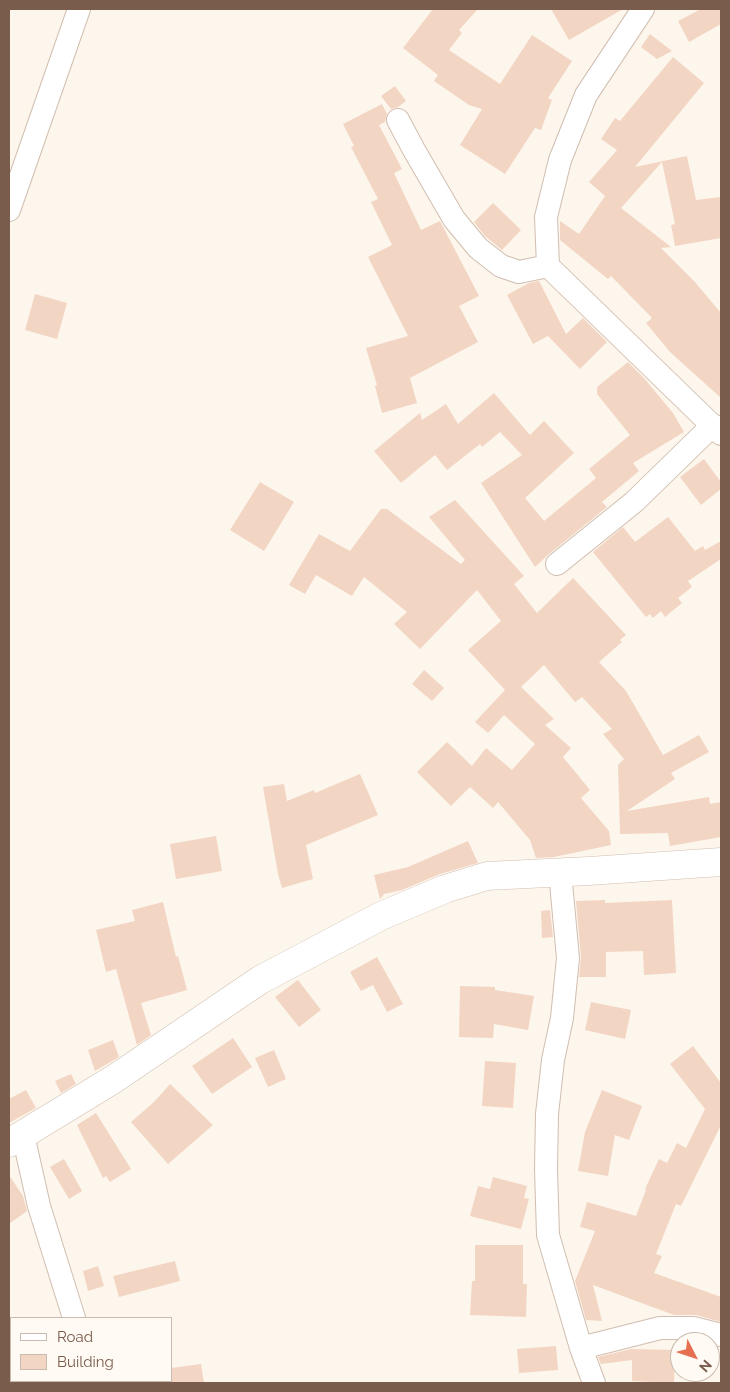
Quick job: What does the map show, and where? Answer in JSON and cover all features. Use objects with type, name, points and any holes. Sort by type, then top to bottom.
[{"type":"street","points":[[9,210],[79,9]]},
{"type":"street","points":[[557,564],[634,502],[717,430],[548,266],[546,218],[560,160],[586,95],[643,9]]},
{"type":"street","points":[[398,120],[454,219],[478,248],[501,266],[519,272],[548,266]]},
{"type":"street","points":[[74,1317],[16,1139],[114,1079],[260,980],[381,916],[445,889],[487,876],[721,862]]},
{"type":"street","points":[[560,872],[568,958],[562,1018],[553,1060],[547,1114],[548,1235],[580,1348],[594,1383]]},
{"type":"street","points":[[580,1348],[660,1328],[693,1328],[721,1335]]},
{"type":"building","points":[[433,9],[478,9],[459,30],[462,33],[449,50],[500,84],[532,35],[572,61],[548,98],[552,100],[541,130],[535,128],[505,174],[460,145],[482,109],[469,105],[434,81],[438,75],[403,48]]},
{"type":"building","points":[[551,9],[623,9],[569,40]]},
{"type":"building","points":[[701,9],[721,9],[721,24],[689,42],[678,21]]},
{"type":"building","points":[[650,34],[672,51],[657,59],[641,47]]},
{"type":"building","points":[[673,57],[704,83],[635,167],[687,156],[696,200],[721,197],[721,238],[675,246],[671,225],[675,224],[662,162],[621,208],[671,247],[661,248],[694,281],[721,313],[721,398],[670,352],[646,323],[652,318],[611,276],[608,279],[560,240],[560,221],[579,234],[605,196],[589,182],[617,150],[601,139],[615,118],[620,121]]},
{"type":"building","points":[[395,86],[406,101],[398,107],[391,109],[381,96]]},
{"type":"building","points":[[382,104],[387,114],[385,122],[379,125],[402,169],[394,173],[421,230],[440,221],[479,296],[459,306],[478,342],[410,378],[417,403],[382,413],[375,386],[377,385],[366,348],[408,336],[368,257],[392,245],[371,202],[378,199],[351,147],[354,146],[343,124]]},
{"type":"building","points":[[493,203],[521,230],[502,250],[485,236],[474,222]]},
{"type":"building","points":[[539,281],[566,334],[583,318],[607,342],[580,369],[548,336],[533,344],[507,295],[529,283]]},
{"type":"building","points":[[35,294],[67,303],[57,339],[25,330]]},
{"type":"building","points":[[628,362],[673,413],[684,432],[633,463],[639,471],[602,502],[607,507],[535,567],[481,483],[522,455],[500,432],[482,447],[480,444],[447,470],[435,455],[401,483],[374,451],[420,413],[422,420],[446,404],[458,424],[494,393],[530,435],[544,421],[574,453],[525,498],[544,521],[596,478],[589,469],[630,435],[597,394],[597,387]]},
{"type":"building","points":[[704,459],[721,482],[721,489],[701,505],[680,477]]},
{"type":"building","points":[[260,482],[294,502],[264,551],[230,530]]},
{"type":"building","points":[[455,500],[524,576],[514,584],[537,613],[573,578],[626,635],[620,640],[622,642],[599,662],[626,691],[663,755],[699,735],[709,752],[671,773],[675,779],[627,811],[709,797],[710,804],[721,802],[721,837],[670,846],[668,833],[620,834],[618,765],[624,759],[603,734],[612,729],[582,697],[575,702],[544,665],[521,687],[554,719],[545,725],[571,748],[563,757],[590,790],[581,798],[609,831],[611,845],[554,857],[536,858],[530,840],[498,802],[493,808],[470,787],[451,806],[417,772],[447,742],[472,766],[486,748],[512,770],[535,744],[504,715],[488,733],[475,722],[505,690],[468,650],[501,621],[477,590],[420,649],[394,624],[407,612],[364,577],[352,596],[316,575],[305,594],[289,585],[319,534],[350,551],[381,509],[387,509],[461,564],[465,560],[429,517]]},
{"type":"building","points":[[668,517],[695,551],[703,546],[705,550],[721,541],[721,559],[688,581],[692,587],[678,598],[682,603],[665,617],[661,611],[653,618],[650,614],[646,617],[593,552],[623,527],[635,542]]},
{"type":"building","points":[[424,670],[444,688],[432,701],[412,684]]},
{"type":"building","points":[[360,774],[378,815],[306,845],[313,879],[282,888],[263,787],[284,784],[287,801],[314,790],[315,793]]},
{"type":"building","points":[[216,836],[222,871],[176,879],[170,844]]},
{"type":"building","points":[[468,841],[478,863],[440,874],[402,890],[384,894],[380,899],[374,875],[408,867]]},
{"type":"building","points":[[605,900],[605,903],[672,900],[676,973],[644,975],[643,951],[606,952],[606,977],[579,977],[581,957],[576,901]]},
{"type":"building","points":[[163,902],[176,957],[178,956],[187,990],[141,1003],[151,1035],[137,1045],[116,969],[106,972],[96,930],[135,921],[132,910]]},
{"type":"building","points":[[550,910],[553,937],[542,938],[541,911]]},
{"type":"building","points":[[377,957],[403,1004],[387,1012],[373,985],[361,991],[350,972]]},
{"type":"building","points":[[298,980],[321,1010],[299,1027],[275,997]]},
{"type":"building","points":[[460,986],[495,987],[495,990],[534,996],[528,1030],[494,1024],[493,1038],[459,1037]]},
{"type":"building","points":[[591,1002],[631,1010],[625,1039],[585,1030]]},
{"type":"building","points":[[233,1038],[252,1067],[212,1094],[192,1066]]},
{"type":"building","points":[[113,1040],[119,1057],[95,1071],[88,1050]]},
{"type":"building","points":[[693,1046],[721,1083],[721,1125],[681,1206],[676,1204],[656,1254],[662,1256],[654,1273],[721,1297],[721,1322],[696,1315],[674,1315],[593,1285],[602,1321],[586,1320],[575,1281],[595,1231],[580,1227],[587,1202],[636,1216],[645,1189],[659,1159],[667,1163],[677,1143],[686,1148],[705,1109],[670,1064]]},
{"type":"building","points":[[274,1050],[286,1079],[268,1087],[255,1058]]},
{"type":"building","points":[[485,1061],[516,1063],[513,1108],[482,1106]]},
{"type":"building","points":[[71,1074],[76,1084],[61,1093],[55,1081]]},
{"type":"building","points":[[170,1084],[213,1125],[168,1164],[131,1122],[154,1102]]},
{"type":"building","points":[[26,1090],[36,1108],[9,1123],[9,1099]]},
{"type":"building","points":[[602,1090],[642,1106],[629,1140],[615,1135],[608,1176],[578,1171],[585,1132]]},
{"type":"building","points":[[96,1113],[131,1169],[110,1182],[106,1176],[103,1178],[77,1125]]},
{"type":"building","points":[[64,1159],[82,1191],[69,1199],[50,1167]]},
{"type":"building","points":[[9,1175],[23,1196],[27,1211],[9,1224]]},
{"type":"building","points":[[493,1177],[527,1186],[524,1198],[529,1199],[521,1229],[470,1216],[478,1186],[490,1189]]},
{"type":"building","points":[[475,1245],[523,1245],[523,1284],[527,1284],[526,1317],[470,1315],[472,1281],[475,1281]]},
{"type":"building","points":[[175,1261],[180,1281],[119,1297],[113,1276]]},
{"type":"building","points":[[98,1266],[104,1286],[88,1291],[83,1271]]},
{"type":"building","points":[[556,1346],[558,1370],[519,1373],[517,1349]]},
{"type":"building","points":[[631,1349],[670,1350],[670,1382],[674,1383],[632,1381],[632,1360],[601,1364],[598,1357]]},
{"type":"building","points":[[201,1364],[204,1383],[171,1383],[172,1368]]}]
